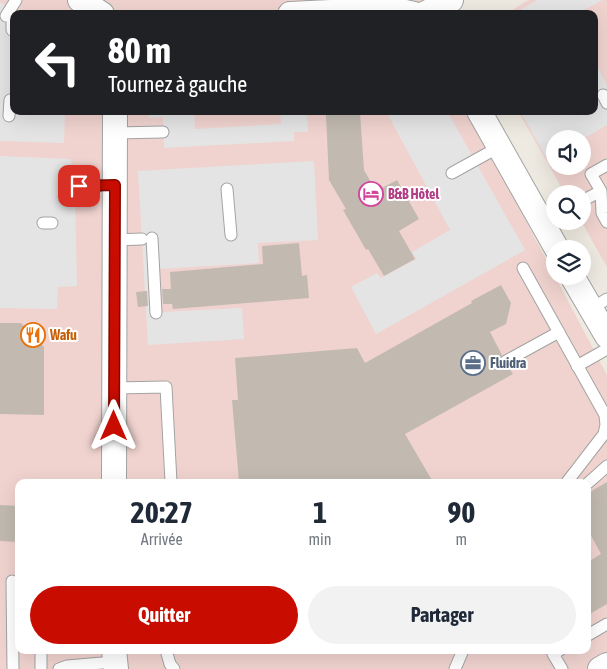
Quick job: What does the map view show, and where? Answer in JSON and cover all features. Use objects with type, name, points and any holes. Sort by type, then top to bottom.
[{"type":"street","points":[[80,0],[96,10]]},
{"type":"street","points":[[432,10],[451,0]]},
{"type":"street","points":[[373,10],[396,10]]},
{"type":"street","points":[[481,115],[499,146],[546,216]]},
{"type":"street","points":[[114,479],[115,122]]},
{"type":"street","points":[[581,285],[599,304],[607,336]]},
{"type":"street","points":[[600,669],[607,665]]},
{"type":"lane","points":[[9,116],[10,100]]},
{"type":"lane","points":[[115,122],[163,132]]},
{"type":"lane","points":[[452,173],[499,146]]},
{"type":"lane","points":[[607,165],[591,174],[600,192],[602,213],[607,222]]},
{"type":"lane","points":[[79,186],[115,185]]},
{"type":"lane","points":[[227,189],[230,235]]},
{"type":"lane","points":[[591,196],[600,192]]},
{"type":"lane","points":[[114,240],[147,239],[156,313]]},
{"type":"lane","points":[[523,268],[605,416],[604,434],[569,479]]},
{"type":"lane","points":[[506,361],[559,332]]},
{"type":"lane","points":[[577,366],[607,349]]},
{"type":"lane","points":[[114,388],[166,387],[171,479]]},
{"type":"lane","points":[[591,480],[607,466]]},
{"type":"lane","points":[[12,581],[13,669]]},
{"type":"lane","points":[[591,633],[607,624]]},
{"type":"lane","points":[[41,654],[42,669]]},
{"type":"lane","points":[[167,654],[170,664],[174,669]]},
{"type":"lane","points":[[455,669],[461,654]]},
{"type":"lane","points":[[555,654],[562,669]]},
{"type":"lane","points":[[59,669],[67,666],[115,660]]},
{"type":"shaded area","points":[[0,0],[424,0],[416,10],[10,10],[10,115],[470,115],[546,259],[546,285],[560,285],[607,375],[607,669],[0,669]]},
{"type":"shaded area","points":[[528,0],[607,0],[607,267],[586,230],[591,230],[591,185],[560,185],[554,175],[591,175],[591,130],[546,130],[546,160],[520,115],[598,115],[598,10],[512,10]]},
{"type":"shaded area","points":[[537,0],[603,0],[584,10],[521,10]]},
{"type":"shaded area","points":[[0,2],[13,10],[10,10],[10,115],[65,115],[64,143],[0,141]]},
{"type":"shaded area","points":[[598,67],[607,86],[607,125],[591,134],[591,130],[546,130],[546,157],[522,115],[598,115]]},
{"type":"shaded area","points":[[149,115],[194,115],[195,129],[281,124],[280,115],[307,115],[308,132],[294,132],[294,141],[164,148],[163,117],[149,118]]},
{"type":"shaded area","points":[[388,115],[449,115],[525,250],[376,334],[351,287],[377,273],[381,278],[416,259],[412,252],[450,230]]},
{"type":"shaded area","points":[[0,156],[71,159],[75,197],[77,286],[58,287],[57,309],[0,308]]},
{"type":"shaded area","points":[[314,161],[318,240],[258,243],[259,263],[159,269],[162,312],[242,308],[244,339],[148,345],[138,171]]},
{"type":"building","name":"B&B Hôtel","points":[[326,115],[360,115],[364,170],[376,191],[397,180],[419,219],[399,231],[415,259],[384,276],[368,249],[366,250],[343,210],[346,209],[329,180]]},
{"type":"building","points":[[299,243],[302,276],[307,275],[309,298],[173,309],[172,304],[163,304],[162,289],[171,289],[170,272],[263,264],[262,246]]},
{"type":"building","points":[[501,285],[511,303],[506,324],[490,332],[502,355],[499,360],[500,365],[509,368],[513,374],[405,434],[431,479],[239,479],[232,400],[238,400],[235,358],[357,348],[365,363],[472,303],[471,301]]},
{"type":"building","points":[[147,291],[148,306],[138,307],[136,292]]},
{"type":"building","points":[[0,323],[21,323],[44,347],[44,415],[0,414]]},
{"type":"building","points":[[607,482],[607,604],[591,613],[591,560],[601,554],[591,536],[591,491]]},
{"type":"building","points":[[0,505],[15,506],[15,542],[0,541]]},
{"type":"place","name":"B&B Hôtel","points":[[371,194]]},
{"type":"place","name":"Wafu","points":[[33,335]]},
{"type":"place","name":"Fluidra","points":[[473,363]]},
{"type":"route","points":[[79,186],[115,185],[114,426]]}]
